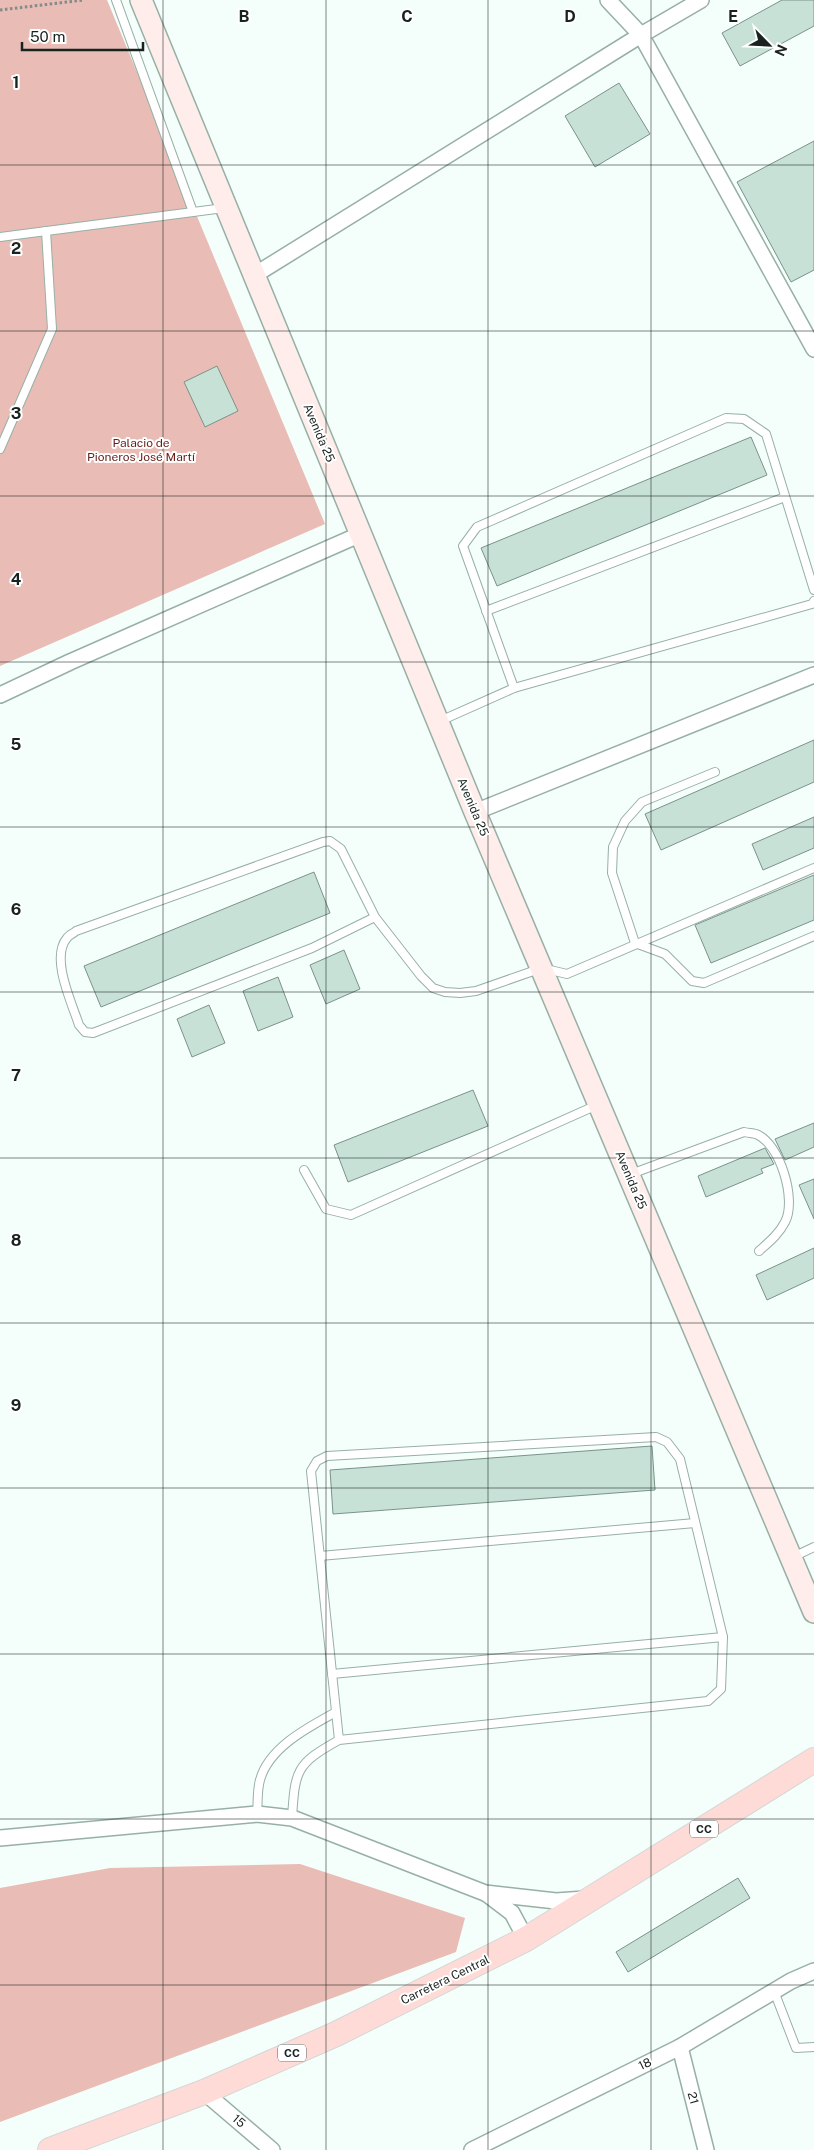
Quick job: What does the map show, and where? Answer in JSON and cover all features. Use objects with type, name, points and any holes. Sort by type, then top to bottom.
[{"type":"main road","name":"Carretera Central","points":[[50,2150],[204,2092],[336,2034],[526,1940],[814,1760]]},
{"type":"street","name":"Avenida 25","points":[[140,0],[475,812],[814,1612]]},
{"type":"street","points":[[608,0],[641,35],[814,348]]},
{"type":"street","points":[[253,276],[641,35],[701,0]]},
{"type":"street","points":[[0,695],[70,662],[361,534]]},
{"type":"street","points":[[475,812],[814,675]]},
{"type":"street","points":[[0,1838],[257,1814],[292,1818],[485,1893],[556,1901],[594,1898]]},
{"type":"street","points":[[485,1893],[512,1914],[526,1940]]},
{"type":"street","name":"18","points":[[472,2150],[680,2046],[791,1981],[814,1971]]},
{"type":"street","name":"21","points":[[680,2046],[706,2150]]},
{"type":"street","name":"15","points":[[204,2092],[272,2150]]},
{"type":"lane","points":[[116,0],[193,212]]},
{"type":"lane","points":[[0,237],[226,208]]},
{"type":"lane","points":[[0,449],[52,328],[46,231]]},
{"type":"lane","points":[[514,688],[463,546],[477,527],[726,418],[744,419],[766,434],[814,590]]},
{"type":"lane","points":[[486,611],[786,497]]},
{"type":"lane","points":[[438,722],[514,688],[812,604],[814,601]]},
{"type":"lane","points":[[635,943],[612,874],[613,847],[625,821],[642,802],[715,772]]},
{"type":"lane","points":[[375,917],[312,948],[93,1033],[85,1032],[79,1025],[60,967],[61,954],[66,938],[76,931],[322,842],[330,841],[342,849],[375,917],[421,976],[433,988],[445,992],[460,993],[476,991],[542,968],[567,974],[635,943],[814,868]]},
{"type":"lane","points":[[635,943],[665,954],[692,981],[704,983],[814,936]]},
{"type":"lane","points":[[304,1170],[326,1209],[351,1215],[599,1104]]},
{"type":"lane","points":[[629,1174],[744,1132],[757,1134],[771,1147],[787,1180],[790,1202],[786,1221],[774,1238],[759,1251]]},
{"type":"lane","points":[[292,1818],[293,1790],[299,1769],[312,1755],[339,1740],[708,1701],[721,1689],[724,1636],[680,1459],[667,1442],[656,1436],[327,1456],[317,1461],[311,1471],[339,1740]]},
{"type":"lane","points":[[320,1556],[695,1523]]},
{"type":"lane","points":[[791,1558],[814,1547]]},
{"type":"lane","points":[[332,1674],[724,1636]]},
{"type":"lane","points":[[257,1814],[260,1780],[268,1762],[308,1727],[336,1712]]},
{"type":"lane","points":[[774,1991],[796,2048],[814,2047]]},
{"type":"path","points":[[0,10],[84,0]]},
{"type":"green space","name":"Palacio de Pioneros José Martí","points":[[0,0],[107,0],[325,524],[0,666]]},
{"type":"green space","points":[[300,1864],[465,1918],[456,1952],[0,2122],[0,1888],[110,1868]]},
{"type":"building","points":[[782,0],[814,0],[814,26],[740,66],[722,33]]},
{"type":"building","points":[[619,83],[650,134],[595,167],[565,116]]},
{"type":"building","points":[[814,141],[814,270],[791,282],[737,182]]},
{"type":"building","points":[[217,366],[238,411],[205,427],[184,382]]},
{"type":"building","points":[[751,437],[767,475],[497,586],[481,548]]},
{"type":"building","points":[[814,740],[814,782],[661,850],[645,814]]},
{"type":"building","points":[[814,817],[814,848],[763,870],[752,844]]},
{"type":"building","points":[[314,872],[330,913],[101,1007],[84,966]]},
{"type":"building","points":[[814,875],[814,920],[711,963],[695,925]]},
{"type":"building","points":[[344,950],[360,989],[326,1004],[310,965]]},
{"type":"building","points":[[278,977],[293,1017],[258,1031],[243,991]]},
{"type":"building","points":[[209,1005],[225,1043],[192,1057],[177,1019]]},
{"type":"building","points":[[473,1090],[488,1126],[348,1182],[334,1145]]},
{"type":"building","points":[[814,1123],[814,1147],[785,1160],[775,1139]]},
{"type":"building","points":[[765,1148],[774,1164],[761,1169],[763,1173],[706,1197],[698,1176]]},
{"type":"building","points":[[814,1179],[814,1219],[799,1185]]},
{"type":"building","points":[[814,1248],[814,1278],[767,1300],[756,1275]]},
{"type":"building","points":[[652,1446],[655,1490],[333,1514],[330,1470]]},
{"type":"building","points":[[738,1878],[750,1898],[628,1972],[616,1952]]}]
